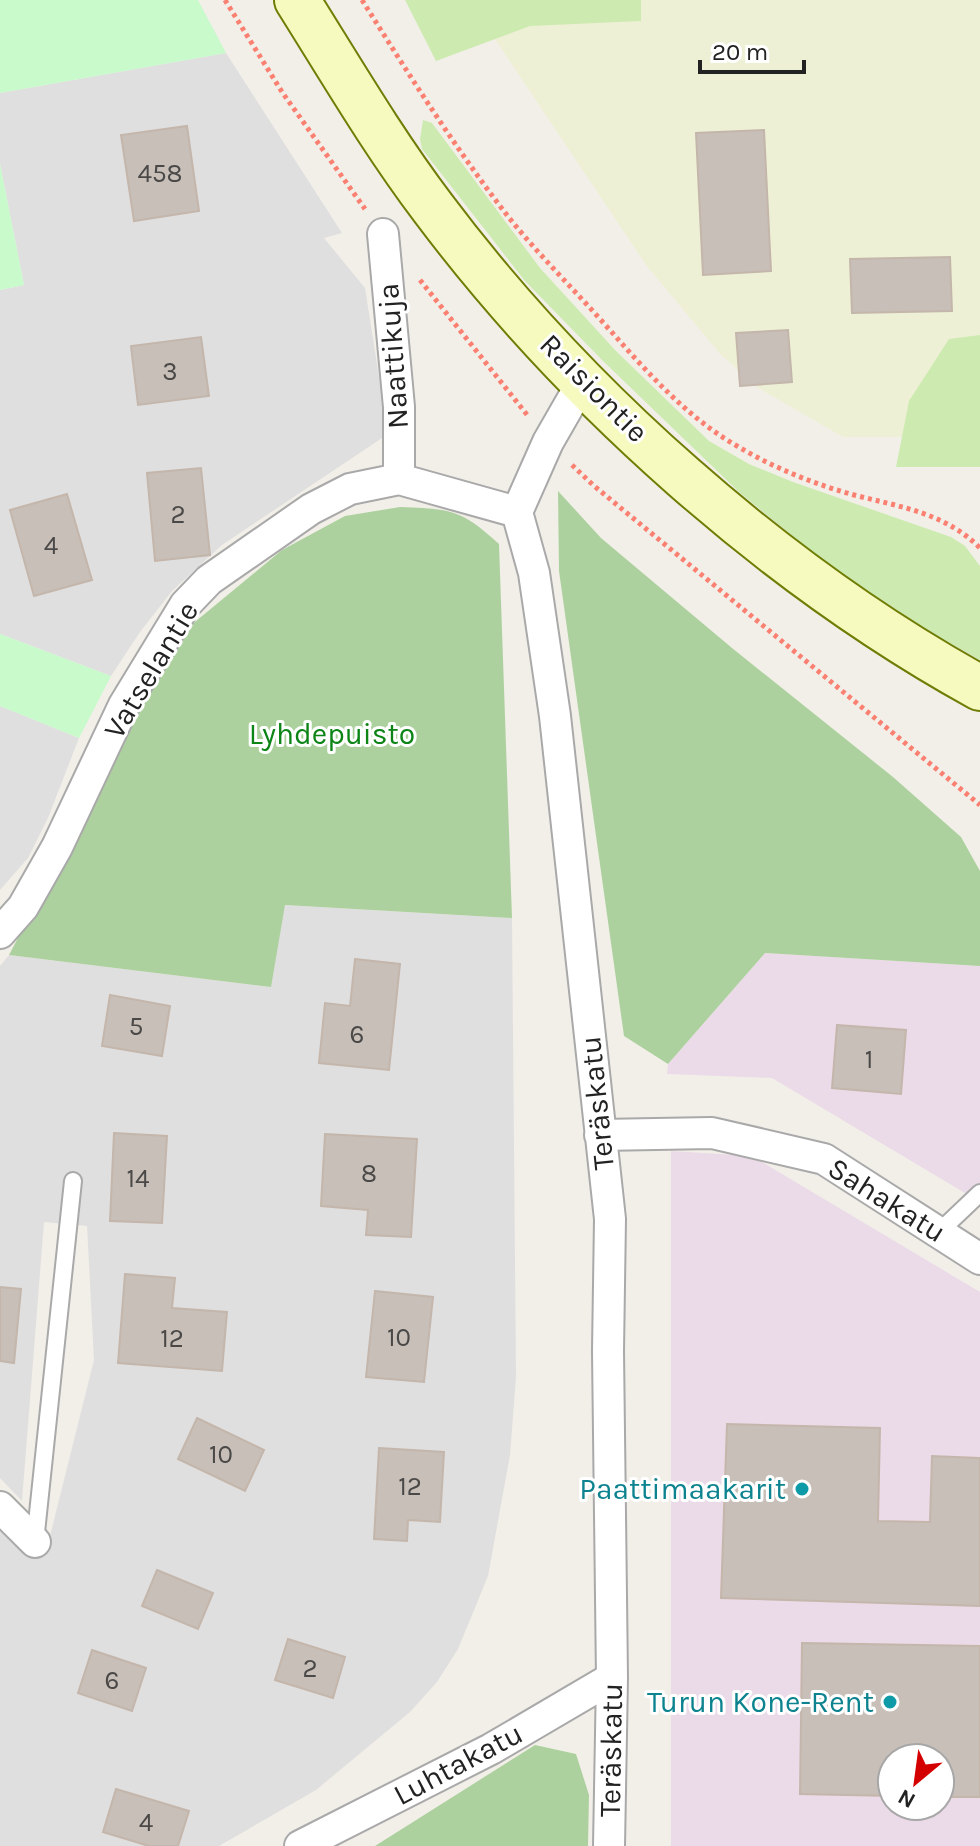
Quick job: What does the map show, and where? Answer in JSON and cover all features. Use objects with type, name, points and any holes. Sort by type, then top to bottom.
[{"type":"main road","name":"Raisiontie","points":[[297,0],[371,118],[433,208],[484,272],[583,381],[680,472],[837,601],[897,641],[980,688]]},
{"type":"street","name":"Naattikuja","points":[[383,234],[399,407],[399,479]]},
{"type":"street","points":[[517,512],[548,442],[583,381]]},
{"type":"street","name":"Vatselantie","points":[[0,933],[23,907],[57,847],[124,705],[185,605],[209,580],[311,509],[350,489],[399,479],[517,512]]},
{"type":"street","name":"Teräskatu","points":[[517,512],[534,573],[555,716],[610,1219],[608,1351],[612,1678],[609,1846]]},
{"type":"street","name":"Sahakatu","points":[[600,1135],[712,1133],[824,1159],[980,1259]]},
{"type":"street","points":[[0,1507],[35,1542]]},
{"type":"street","name":"Luhtakatu","points":[[300,1846],[491,1749],[612,1678]]},
{"type":"lane","points":[[35,1542],[73,1181]]},
{"type":"lane","points":[[940,1231],[980,1193]]},
{"type":"path","points":[[362,0],[421,95],[502,209],[683,407],[711,431],[788,473],[852,494],[924,512],[958,529],[980,548]]},
{"type":"shaded area","points":[[226,53],[342,233],[324,238],[365,288],[388,434],[222,545],[172,591],[111,676],[0,634],[0,290],[24,285],[0,164],[0,93]]},
{"type":"shaded area","points":[[0,706],[79,738],[48,818],[28,858],[0,890]]},
{"type":"shaded area","points":[[284,905],[512,918],[516,1377],[510,1455],[488,1576],[458,1649],[437,1682],[410,1712],[316,1790],[219,1846],[0,1846],[0,1516],[47,1548],[94,1360],[87,1226],[44,1222],[22,1501],[0,1478],[0,966],[9,955],[270,987]]},
{"type":"shaded area","points":[[765,953],[980,966],[980,1202],[772,1078],[667,1074],[668,1064]]},
{"type":"shaded area","points":[[671,1151],[752,1156],[980,1292],[980,1846],[671,1846]]},
{"type":"green space","points":[[0,0],[198,0],[226,53],[0,93]]},
{"type":"green space","points":[[405,0],[641,0],[641,21],[530,26],[436,61]]},
{"type":"green space","points":[[469,0],[980,0],[980,453],[915,437],[843,437],[760,389],[721,355],[646,265]]},
{"type":"green space","points":[[423,120],[432,123],[540,268],[616,351],[709,441],[749,464],[951,537],[965,546],[980,566],[980,660],[927,630],[825,563],[739,492],[603,361],[525,281],[422,149]]},
{"type":"green space","points":[[0,164],[24,285],[0,290]]},
{"type":"green space","points":[[980,335],[980,467],[896,467],[909,401],[949,339]]},
{"type":"green space","points":[[558,491],[601,538],[893,777],[961,837],[980,871],[980,966],[765,953],[668,1064],[624,1036],[559,571]]},
{"type":"green space","name":"Lyhdepuisto","points":[[400,507],[454,513],[475,524],[499,544],[512,918],[285,905],[271,987],[9,955],[147,692],[190,626],[282,550],[345,516]]},
{"type":"green space","points":[[0,634],[111,676],[79,738],[0,706]]},
{"type":"green space","points":[[535,1745],[576,1754],[589,1795],[588,1846],[375,1846]]},
{"type":"building","points":[[187,126],[199,211],[134,221],[121,135]]},
{"type":"building","points":[[764,130],[771,271],[703,275],[696,133]]},
{"type":"building","points":[[950,257],[952,311],[852,313],[850,259]]},
{"type":"building","points":[[788,330],[792,382],[740,386],[736,333]]},
{"type":"building","points":[[201,337],[209,396],[138,405],[131,346]]},
{"type":"building","points":[[201,468],[210,555],[155,561],[147,473]]},
{"type":"building","points":[[67,494],[92,580],[34,596],[10,510]]},
{"type":"building","points":[[355,959],[400,964],[389,1070],[319,1063],[325,1003],[350,1006]]},
{"type":"building","points":[[110,995],[170,1006],[162,1056],[102,1046]]},
{"type":"building","points":[[837,1025],[906,1030],[901,1094],[832,1088]]},
{"type":"building","points":[[114,1133],[167,1136],[162,1223],[110,1221]]},
{"type":"building","points":[[325,1134],[417,1139],[411,1237],[366,1235],[368,1210],[321,1206]]},
{"type":"building","points":[[125,1274],[175,1278],[172,1308],[227,1312],[222,1371],[118,1363]]},
{"type":"building","points":[[0,1287],[21,1289],[14,1363],[0,1361]]},
{"type":"building","points":[[375,1291],[433,1297],[424,1382],[366,1377]]},
{"type":"building","points":[[197,1418],[264,1450],[245,1491],[178,1459]]},
{"type":"building","name":"Paattimaakarit","points":[[727,1424],[880,1428],[878,1521],[930,1522],[932,1456],[980,1458],[980,1606],[721,1598]]},
{"type":"building","points":[[379,1448],[444,1452],[440,1522],[408,1520],[407,1541],[374,1539]]},
{"type":"building","points":[[157,1570],[213,1593],[198,1629],[142,1606]]},
{"type":"building","points":[[288,1639],[345,1657],[333,1698],[275,1680]]},
{"type":"building","name":"Turun Kone-Rent","points":[[802,1643],[980,1646],[980,1797],[956,1797],[956,1742],[876,1742],[876,1796],[800,1794]]},
{"type":"building","points":[[92,1650],[146,1668],[132,1711],[78,1693]]},
{"type":"building","points":[[116,1789],[189,1811],[178,1846],[149,1846],[103,1832]]},
{"type":"place","name":"Paattimaakarit","points":[[802,1489]]},
{"type":"place","name":"Turun Kone-Rent","points":[[890,1702]]}]
